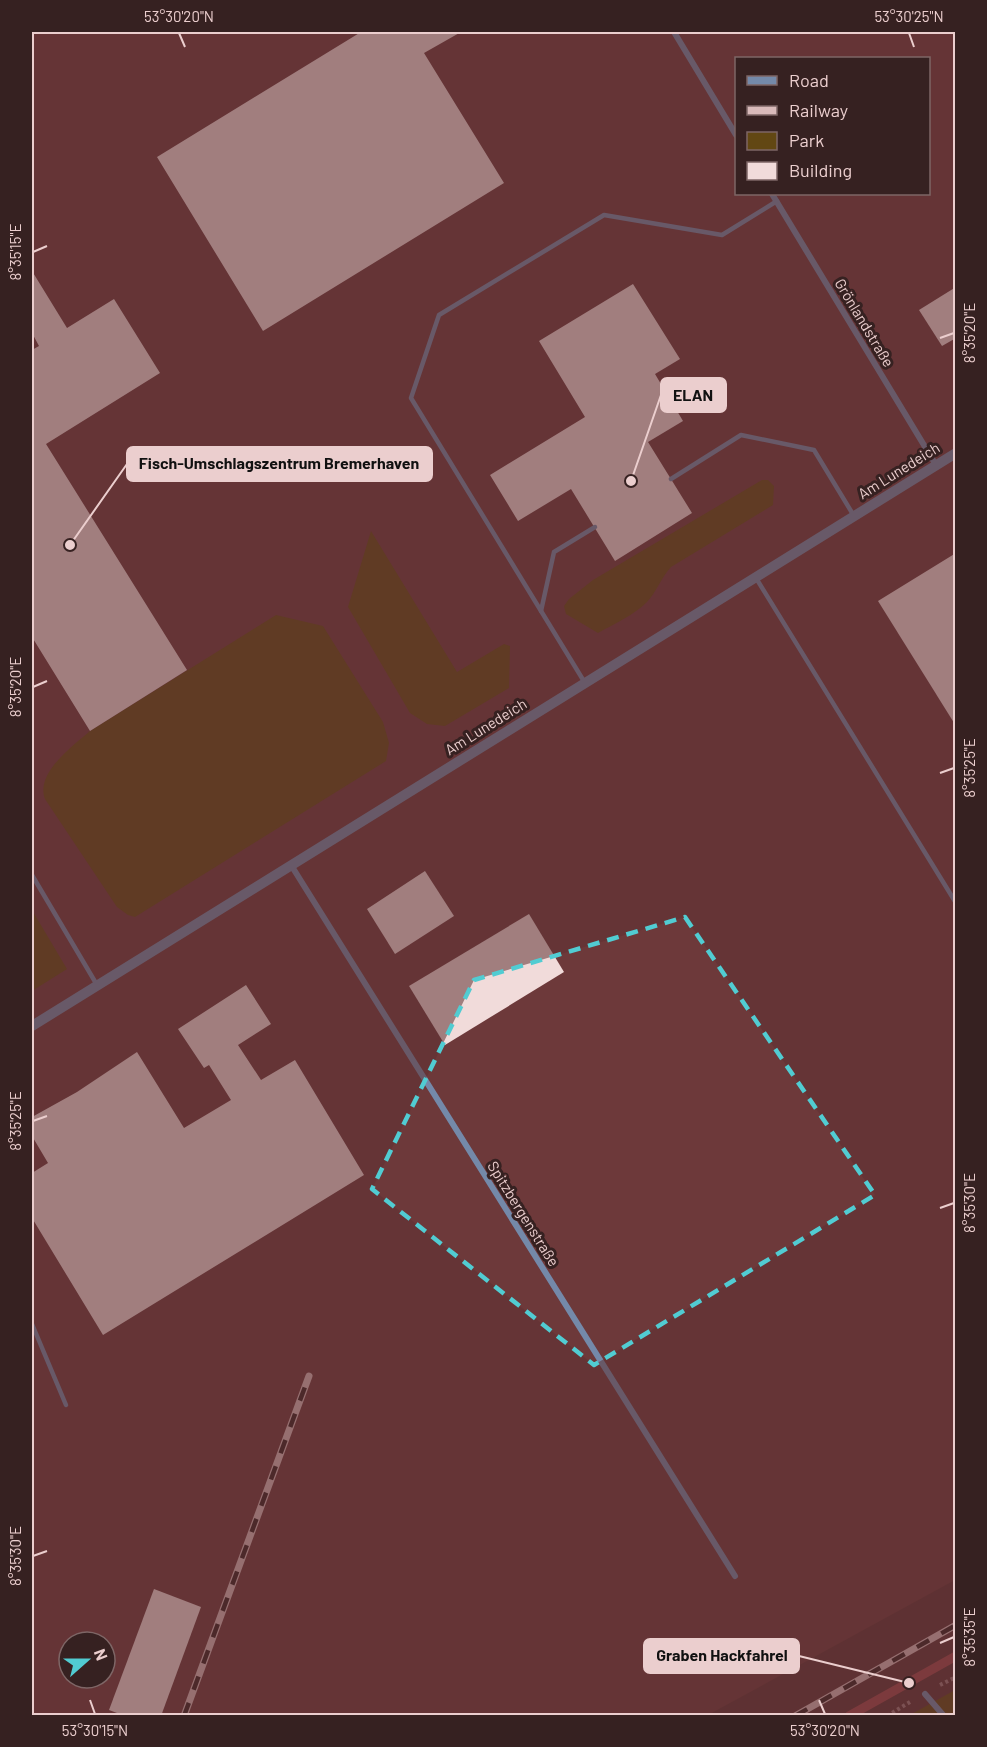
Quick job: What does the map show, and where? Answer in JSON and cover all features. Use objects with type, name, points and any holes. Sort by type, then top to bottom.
[{"type":"street","points":[[674,32],[735,133]]},
{"type":"street","name":"Grönlandstraße","points":[[773,195],[936,465]]},
{"type":"street","name":"Am Lunedeich","points":[[32,1026],[956,453]]},
{"type":"street","name":"Spitzbergenstraße","points":[[291,865],[735,1576]]},
{"type":"street","points":[[925,1694],[944,1716]]},
{"type":"lane","points":[[585,683],[411,398],[439,315],[604,215],[722,235],[777,201]]},
{"type":"lane","points":[[671,479],[741,435],[814,450],[854,516]]},
{"type":"lane","points":[[540,611],[554,552],[595,527]]},
{"type":"lane","points":[[756,577],[956,903]]},
{"type":"lane","points":[[32,875],[98,985]]},
{"type":"lane","points":[[32,1324],[66,1405]]},
{"type":"highlighted area","points":[[685,917],[875,1195],[594,1365],[372,1189],[474,980]]},
{"type":"shaded area","points":[[32,32],[955,32],[955,1580],[708,1715],[32,1716]]},
{"type":"green space","points":[[762,480],[768,480],[774,486],[773,505],[671,567],[642,607],[598,633],[566,614],[564,606],[569,599],[593,580]]},
{"type":"green space","points":[[371,531],[457,672],[504,644],[510,646],[509,688],[445,726],[427,724],[410,713],[348,607]]},
{"type":"green space","points":[[276,615],[323,626],[383,722],[389,743],[386,761],[135,917],[128,915],[117,907],[45,799],[43,789],[45,780],[57,761],[90,731]]},
{"type":"green space","points":[[32,910],[67,969],[32,991]]},
{"type":"green space","points":[[955,1690],[955,1715],[910,1715]]},
{"type":"building","points":[[361,32],[461,32],[424,53],[504,183],[263,331],[157,157]]},
{"type":"building","points":[[32,271],[67,328],[114,299],[160,373],[46,444],[187,670],[90,731],[32,637],[32,350],[39,346],[32,333]]},
{"type":"building","points":[[633,284],[680,359],[655,374],[683,421],[648,442],[692,513],[615,561],[571,489],[518,521],[490,475],[585,417],[539,341]]},
{"type":"building","points":[[956,287],[956,338],[942,346],[919,310]]},
{"type":"building","points":[[956,553],[956,726],[878,601]]},
{"type":"building","points":[[425,871],[454,916],[395,954],[367,909]]},
{"type":"building","points":[[529,914],[564,972],[445,1045],[409,986]]},
{"type":"building","points":[[246,985],[271,1024],[238,1045],[261,1080],[295,1060],[364,1175],[103,1335],[32,1218],[32,1173],[48,1163],[32,1136],[32,1117],[77,1092],[137,1052],[184,1128],[231,1100],[209,1065],[204,1068],[178,1029]]},
{"type":"building","points":[[154,1589],[201,1607],[161,1716],[125,1716],[109,1710]]},
{"type":"waterway","points":[[849,1716],[956,1656]]},
{"type":"railway","points":[[184,1716],[309,1376]]},
{"type":"railway","points":[[795,1716],[956,1625]]},
{"type":"place","name":"ELAN","points":[[631,481]]},
{"type":"place","name":"Fisch-Umschlagszentrum Bremerhaven","points":[[70,545]]},
{"type":"place","name":"Graben Hackfahrel","points":[[909,1683]]}]
